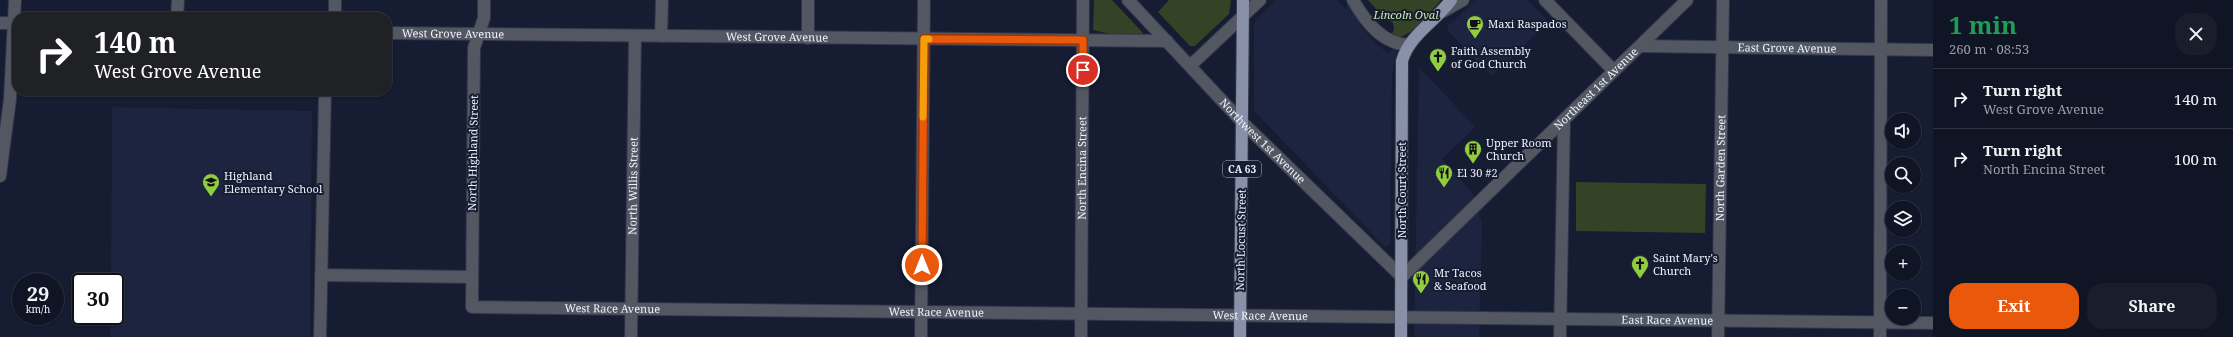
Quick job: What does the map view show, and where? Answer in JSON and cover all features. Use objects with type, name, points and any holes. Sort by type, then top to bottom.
[{"type":"main road","name":"North Locust Street","points":[[1240,337],[1243,0]]},
{"type":"main road","points":[[1409,45],[1442,12],[1451,0]]},
{"type":"main road","name":"North Court Street","points":[[1401,337],[1402,61],[1409,45]]},
{"type":"street","points":[[15,0],[16,12]]},
{"type":"street","points":[[178,0],[178,12]]},
{"type":"street","points":[[335,0],[335,12]]},
{"type":"street","name":"North Highland Street","points":[[472,307],[474,48],[484,18],[484,0]]},
{"type":"street","points":[[661,36],[662,0]]},
{"type":"street","points":[[808,0],[808,38]]},
{"type":"street","points":[[921,337],[924,0]]},
{"type":"street","name":"North Encina Street","points":[[1081,337],[1083,0]]},
{"type":"street","name":"Northwest 1st Avenue","points":[[1128,0],[1191,65],[1243,123],[1402,277]]},
{"type":"street","points":[[1191,65],[1260,0]]},
{"type":"street","points":[[1353,0],[1372,27],[1390,40],[1400,44],[1409,45]]},
{"type":"street","points":[[1442,12],[1463,0]]},
{"type":"street","points":[[1545,0],[1614,71]]},
{"type":"street","name":"Northeast 1st Avenue","points":[[1402,277],[1687,0]]},
{"type":"street","name":"North Garden Street","points":[[1718,337],[1723,0]]},
{"type":"street","points":[[1880,337],[1882,0]]},
{"type":"street","points":[[0,23],[12,23]]},
{"type":"street","name":"West Grove Avenue","points":[[392,33],[1167,41]]},
{"type":"street","name":"North Willis Street","points":[[631,337],[635,36]]},
{"type":"street","name":"East Grove Avenue","points":[[1640,46],[1933,50]]},
{"type":"street","points":[[0,176],[12,74]]},
{"type":"street","points":[[320,337],[325,96]]},
{"type":"street","points":[[1560,337],[1564,121]]},
{"type":"street","points":[[321,275],[472,277]]},
{"type":"street","name":"West Race Avenue","points":[[472,307],[631,310],[1401,317]]},
{"type":"street","name":"East Race Avenue","points":[[1401,317],[1933,324]]},
{"type":"shaded area","points":[[1276,0],[1337,0],[1346,9],[1348,3],[1361,26],[1375,43],[1389,54],[1394,46],[1397,49],[1392,74],[1390,243],[1388,246],[1385,247],[1254,110],[1254,25],[1256,19]]},
{"type":"shaded area","points":[[1475,0],[1527,0],[1549,22],[1492,76],[1448,31],[1448,26]]},
{"type":"shaded area","points":[[1419,67],[1475,127],[1442,159],[1472,193],[1482,222],[1479,337],[1414,337]]},
{"type":"shaded area","name":"Highland Elementary School","points":[[112,107],[312,111],[310,337],[110,337],[111,325],[124,325],[124,273],[111,273]]},
{"type":"green space","points":[[1094,0],[1112,0],[1143,33],[1139,38],[1123,37],[1093,30]]},
{"type":"green space","points":[[1169,0],[1231,0],[1229,14],[1195,46],[1190,46],[1158,12]]},
{"type":"green space","name":"Lincoln Oval","points":[[1368,0],[1441,0],[1414,30],[1399,38],[1391,35],[1394,30],[1393,23],[1381,14]]},
{"type":"green space","points":[[1576,182],[1706,184],[1705,233],[1576,231]]},
{"type":"slow traffic","points":[[923,117],[924,39],[929,39]]},
{"type":"place","name":"Maxi Raspados","points":[[1475,39]]},
{"type":"place","name":"Faith Assembly of God Church","points":[[1438,72]]},
{"type":"place","name":"Upper Room Church","points":[[1473,164]]},
{"type":"place","name":"El 30 #2","points":[[1444,188]]},
{"type":"place","name":"Highland Elementary School","points":[[211,197]]},
{"type":"place","name":"Saint Mary's Church","points":[[1640,279]]},
{"type":"place","name":"Mr Tacos & Seafood","points":[[1421,294]]},
{"type":"route","points":[[922,265],[924,39],[1083,40],[1083,70]]}]
